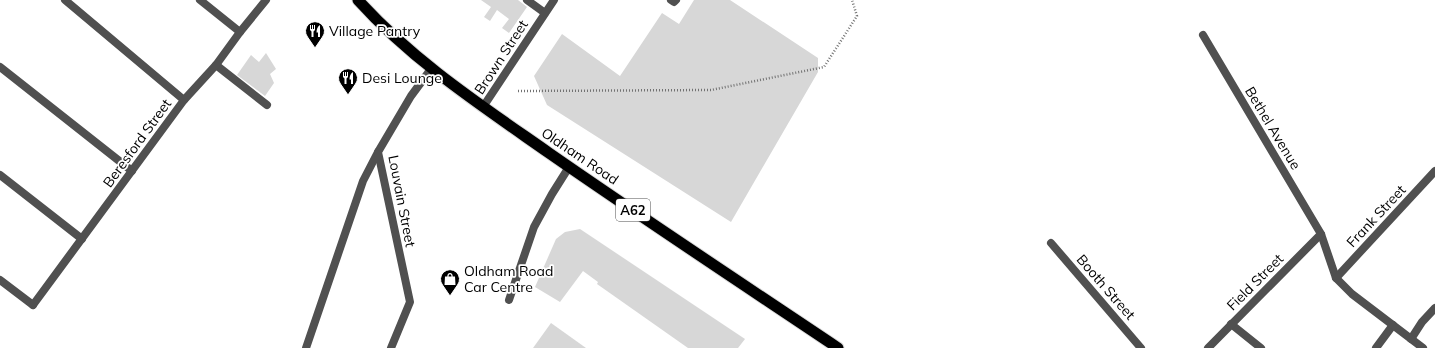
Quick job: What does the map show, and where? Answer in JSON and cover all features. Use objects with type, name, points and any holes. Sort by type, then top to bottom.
[{"type":"highway","name":"Oldham Road","points":[[358,0],[386,29],[431,69],[483,107],[569,167],[838,348]]},
{"type":"street","points":[[65,0],[184,100]]},
{"type":"street","points":[[200,0],[240,32]]},
{"type":"street","name":"Beresford Street","points":[[0,280],[33,305],[184,100],[216,65],[266,0]]},
{"type":"street","points":[[527,0],[545,13]]},
{"type":"street","name":"Brown Street","points":[[483,107],[554,0]]},
{"type":"street","points":[[671,0],[674,2],[676,0]]},
{"type":"street","name":"Bethel Avenue","points":[[1203,35],[1321,234],[1336,278]]},
{"type":"street","points":[[216,65],[268,105]]},
{"type":"street","points":[[0,67],[132,171]]},
{"type":"street","name":"Louvain Street","points":[[391,348],[410,302],[378,152],[411,96],[431,69]]},
{"type":"street","points":[[306,348],[363,181],[378,152]]},
{"type":"street","points":[[509,300],[534,228],[569,167]]},
{"type":"street","name":"Frank Street","points":[[1336,278],[1435,171]]},
{"type":"street","points":[[0,175],[82,239]]},
{"type":"street","name":"Field Street","points":[[1208,348],[1321,234]]},
{"type":"street","name":"Booth Street","points":[[1051,243],[1141,348]]},
{"type":"street","points":[[1336,278],[1352,294],[1423,348]]},
{"type":"street","points":[[1411,339],[1422,322],[1435,308]]},
{"type":"street","points":[[1232,324],[1261,348]]},
{"type":"street","points":[[1376,348],[1393,325]]},
{"type":"path","points":[[518,91],[712,90],[824,67],[857,16],[852,0]]},
{"type":"shaded area","points":[[481,0],[518,0],[527,7],[509,33],[502,28],[509,19],[497,10],[490,21],[484,17],[491,7]]},
{"type":"shaded area","points":[[694,0],[730,0],[818,58],[818,72],[731,222],[547,105],[534,76],[562,34],[620,76],[662,13],[679,24]]},
{"type":"shaded area","points":[[266,53],[276,69],[270,74],[274,83],[265,96],[237,75],[251,55],[259,62]]},
{"type":"shaded area","points":[[580,229],[745,339],[738,348],[688,348],[597,284],[598,282],[583,271],[560,302],[535,287],[556,239],[565,232]]},
{"type":"shaded area","points":[[551,323],[586,348],[533,348]]},
{"type":"place","name":"Village Pantry","points":[[315,48]]},
{"type":"place","name":"Desi Lounge","points":[[348,95]]},
{"type":"place","name":"Oldham Road Car Centre","points":[[450,296]]}]
